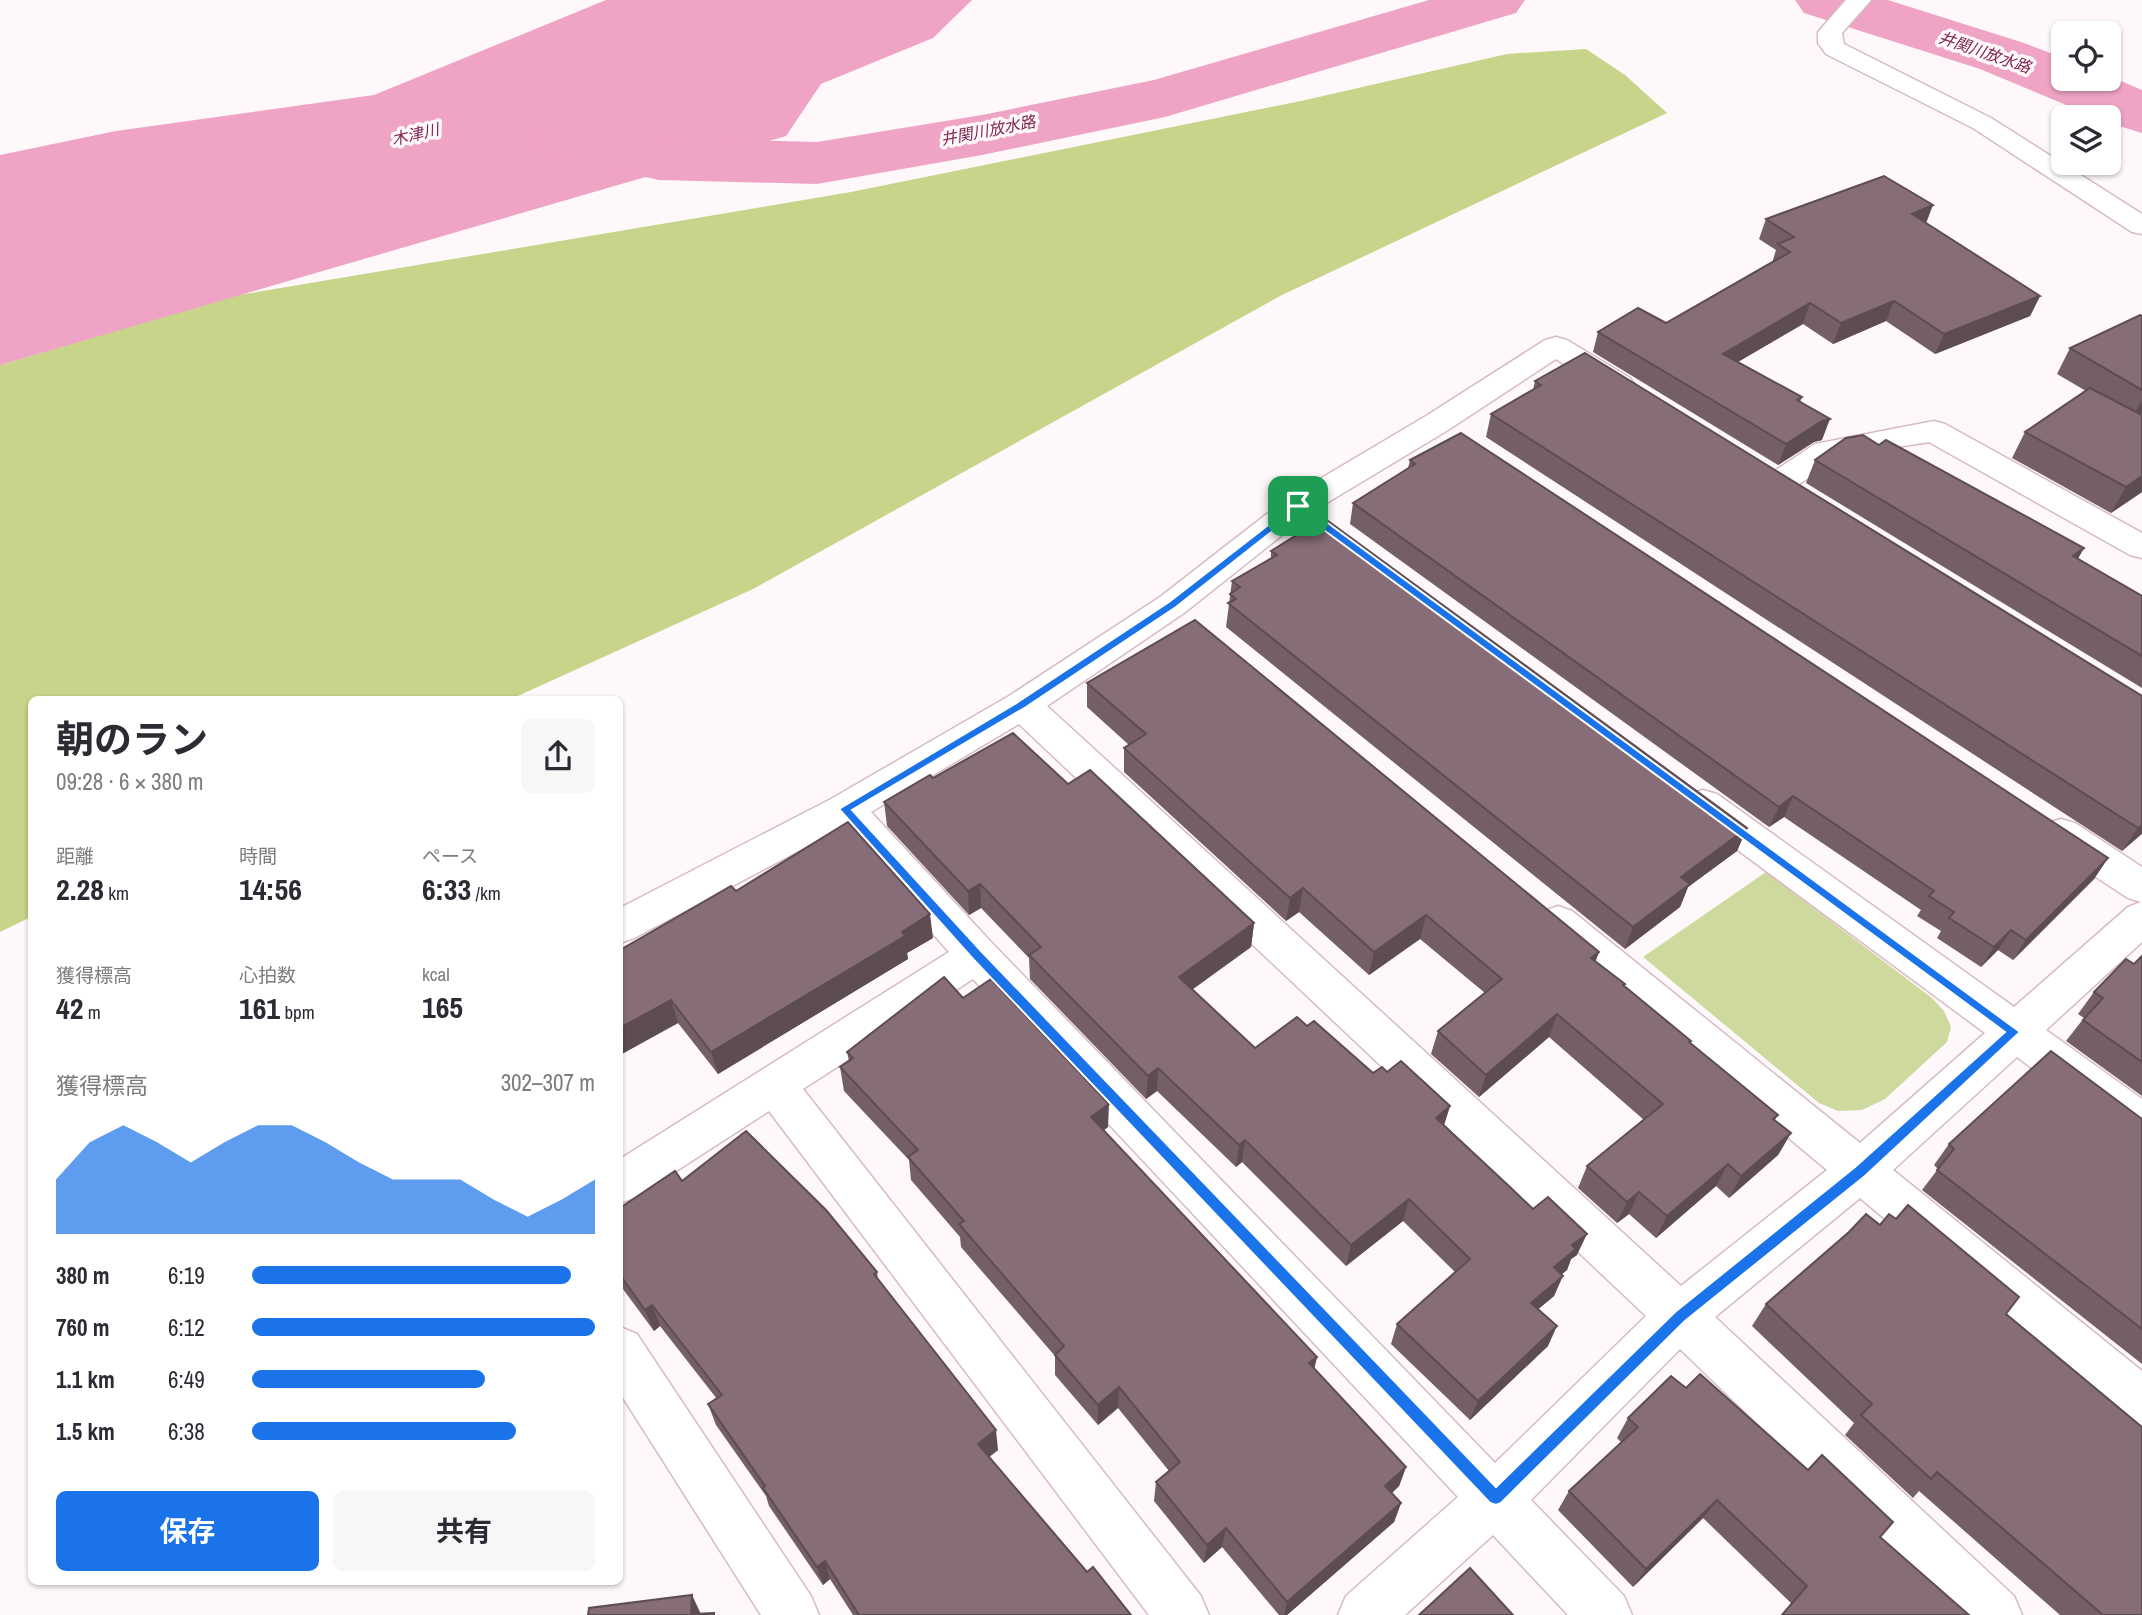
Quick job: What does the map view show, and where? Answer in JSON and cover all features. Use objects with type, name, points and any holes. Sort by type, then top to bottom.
[{"type":"street","points":[[1859,0],[1830,32],[1830,43],[1835,49],[1982,123],[2142,226]]},
{"type":"street","points":[[623,925],[845,809],[1022,705],[1172,605],[1298,506],[1437,423],[1556,346],[1650,403]]},
{"type":"street","points":[[1437,423],[1472,446]]},
{"type":"street","points":[[1778,483],[1826,451],[1934,431],[2142,547]]},
{"type":"street","points":[[1298,506],[1332,531]]},
{"type":"street","points":[[1172,605],[1205,631]]},
{"type":"street","points":[[1022,705],[1680,1316],[1995,1615]]},
{"type":"street","points":[[1678,786],[2142,1124]]},
{"type":"street","points":[[845,809],[977,955],[1605,1615]]},
{"type":"street","points":[[2038,819],[2142,887]]},
{"type":"street","points":[[1527,897],[2142,1402]]},
{"type":"street","points":[[1365,1615],[1496,1498],[1680,1316],[1860,1171],[2142,918]]},
{"type":"street","points":[[623,1181],[977,955]]},
{"type":"street","points":[[775,1086],[1182,1615]]},
{"type":"street","points":[[623,1355],[792,1615]]},
{"type":"green space","points":[[1586,49],[1625,75],[1667,113],[1280,296],[753,589],[518,696],[28,696],[28,918],[0,932],[0,365],[233,296],[851,192],[1301,101],[1507,54]]},
{"type":"green space","points":[[1766,872],[1932,998],[1944,1011],[1951,1027],[1947,1042],[1885,1099],[1862,1110],[1838,1111],[1819,1103],[1643,957]]},
{"type":"water","name":"木津川","points":[[606,0],[972,0],[933,38],[821,84],[786,136],[0,365],[0,155],[116,131],[374,95]]},
{"type":"building","points":[[1884,176],[1933,205],[1912,214],[2040,296],[1944,334],[1894,301],[1841,323],[1810,303],[1723,354],[1802,397],[1797,400],[1830,419],[1822,421],[1786,444],[1598,332],[1638,308],[1666,323],[1790,252],[1778,244],[1794,237],[1766,219]]},
{"type":"building","points":[[2140,315],[2142,390],[2070,348]]},
{"type":"building","points":[[1585,353],[2142,696],[2142,825],[2138,828],[1491,414],[1541,385],[1535,381]]},
{"type":"building","points":[[2090,388],[2142,415],[2142,476],[2126,487],[2025,432]]},
{"type":"building","points":[[1461,433],[2108,858],[2026,940],[2011,930],[1994,947],[1949,918],[1954,912],[1929,896],[1934,891],[1793,796],[1779,807],[1353,503],[1415,464],[1410,460]]},
{"type":"building","points":[[1863,435],[1879,445],[1886,440],[2084,548],[2073,556],[2142,596],[2142,656],[1815,460],[1846,438]]},
{"type":"building","points":[[1324,518],[1747,828],[1681,877],[1690,884],[1633,927],[1228,603],[1236,599],[1230,594],[1240,587],[1232,581],[1277,555],[1271,551]]},
{"type":"building","points":[[1195,620],[1599,952],[1591,958],[1778,1115],[1773,1119],[1791,1133],[1741,1176],[1728,1164],[1667,1216],[1639,1192],[1627,1202],[1587,1166],[1663,1104],[1557,1014],[1486,1075],[1438,1031],[1502,979],[1426,915],[1374,952],[1303,888],[1290,898],[1124,748],[1146,734],[1087,683]]},
{"type":"building","points":[[1013,733],[1068,784],[1090,770],[1254,923],[1179,977],[1255,1048],[1297,1017],[1307,1026],[1314,1021],[1373,1073],[1382,1067],[1387,1072],[1401,1061],[1450,1106],[1436,1118],[1533,1209],[1548,1197],[1587,1234],[1572,1245],[1576,1249],[1554,1267],[1563,1276],[1531,1303],[1557,1326],[1478,1401],[1397,1324],[1470,1259],[1409,1199],[1351,1245],[1245,1140],[1239,1145],[1158,1068],[1148,1076],[1029,955],[1041,947],[980,884],[968,891],[884,802],[930,775],[933,778]]},
{"type":"building","points":[[848,822],[930,914],[902,932],[905,936],[711,1052],[671,1000],[623,1026],[623,948],[731,886],[736,891]]},
{"type":"building","points":[[2142,956],[2142,1062],[2083,1020],[2103,998],[2094,992],[2126,959],[2134,964]]},
{"type":"building","points":[[944,977],[963,998],[991,979],[1109,1104],[1091,1117],[1317,1357],[1309,1363],[1406,1467],[1385,1486],[1401,1503],[1287,1602],[1226,1528],[1207,1545],[1156,1482],[1180,1462],[1119,1387],[1098,1405],[1055,1355],[1064,1346],[959,1224],[964,1221],[908,1157],[918,1150],[840,1067],[853,1058],[847,1052]]},
{"type":"building","points":[[2051,1051],[2142,1119],[2142,1329],[1937,1170],[1954,1149],[1949,1144]]},
{"type":"building","points":[[746,1131],[826,1210],[877,1272],[874,1274],[996,1430],[978,1444],[1087,1572],[1093,1567],[1131,1615],[859,1615],[825,1561],[817,1567],[708,1404],[722,1395],[652,1305],[645,1310],[623,1279],[623,1206],[675,1171],[682,1181]]},
{"type":"building","points":[[1908,1205],[2019,1297],[2006,1314],[2142,1427],[2142,1615],[2103,1615],[1937,1472],[1931,1479],[1861,1415],[1872,1404],[1766,1304],[1866,1214],[1880,1225],[1889,1214],[1896,1219]]},
{"type":"building","points":[[1700,1374],[1808,1470],[1822,1455],[1893,1522],[1880,1537],[1969,1615],[1782,1615],[1807,1586],[1717,1500],[1646,1569],[1569,1491],[1638,1427],[1628,1418],[1671,1376],[1686,1388]]},
{"type":"building","points":[[1470,1568],[1513,1615],[1419,1615]]},
{"type":"building","points":[[692,1595],[691,1614],[714,1615],[588,1615],[589,1608]]},
{"type":"waterway","name":"井関川放水路","points":[[565,140],[659,159],[817,163],[982,135],[1165,97],[1495,0]]},
{"type":"waterway","name":"井関川放水路","points":[[1825,0],[2002,56],[2142,113]]},
{"type":"route","points":[[1298,506],[2014,1032],[1860,1171],[1680,1316],[1496,1498],[977,955],[845,809],[1022,705],[1172,605],[1298,506]]}]
